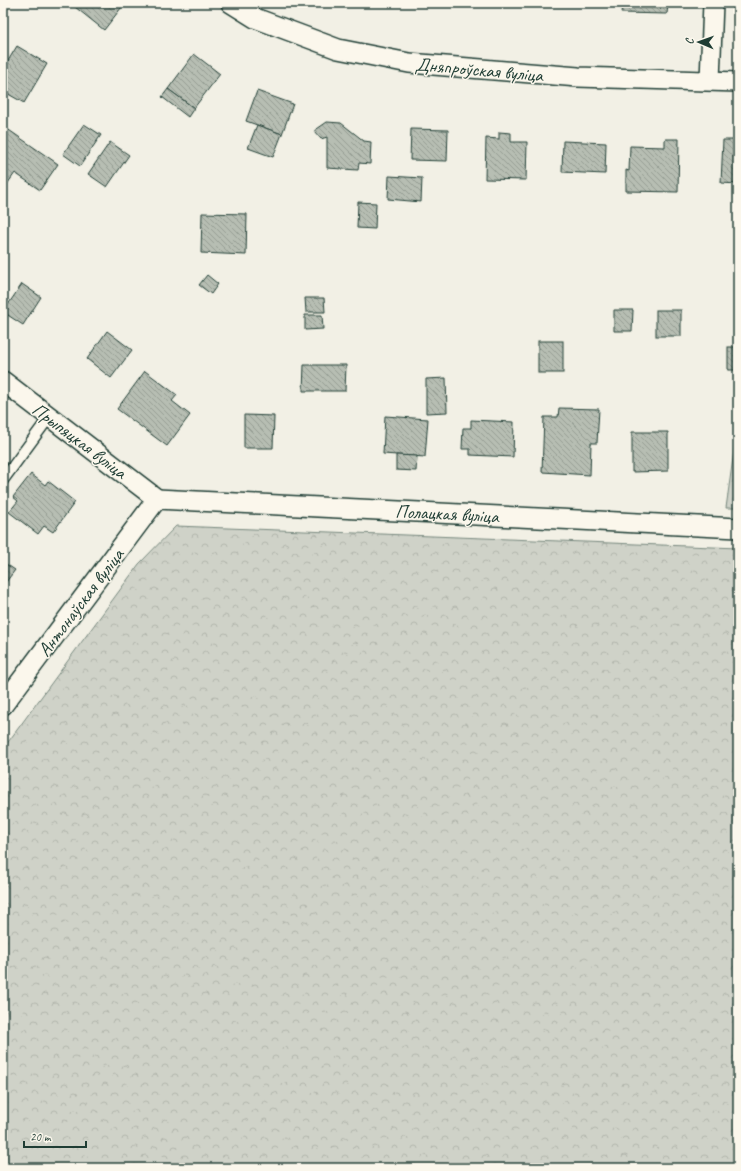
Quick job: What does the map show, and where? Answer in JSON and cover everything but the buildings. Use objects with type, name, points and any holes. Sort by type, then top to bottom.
[{"type":"street","name":"Дняпроўская вуліца","points":[[231,3],[255,18],[338,49],[409,63],[578,77],[738,82]]},
{"type":"street","points":[[710,80],[713,3]]},
{"type":"street","name":"Прыпяцкая вуліца","points":[[3,381],[157,498]]},
{"type":"street","name":"Полацкая вуліца","points":[[157,498],[738,528]]},
{"type":"street","name":"Антонаўская вуліца","points":[[3,705],[157,498]]},
{"type":"lane","points":[[3,480],[50,416]]},
{"type":"green space","points":[[738,422],[738,508],[726,508]]},
{"type":"green space","points":[[176,526],[738,548],[738,1168],[3,1168],[3,749],[139,564]]}]
